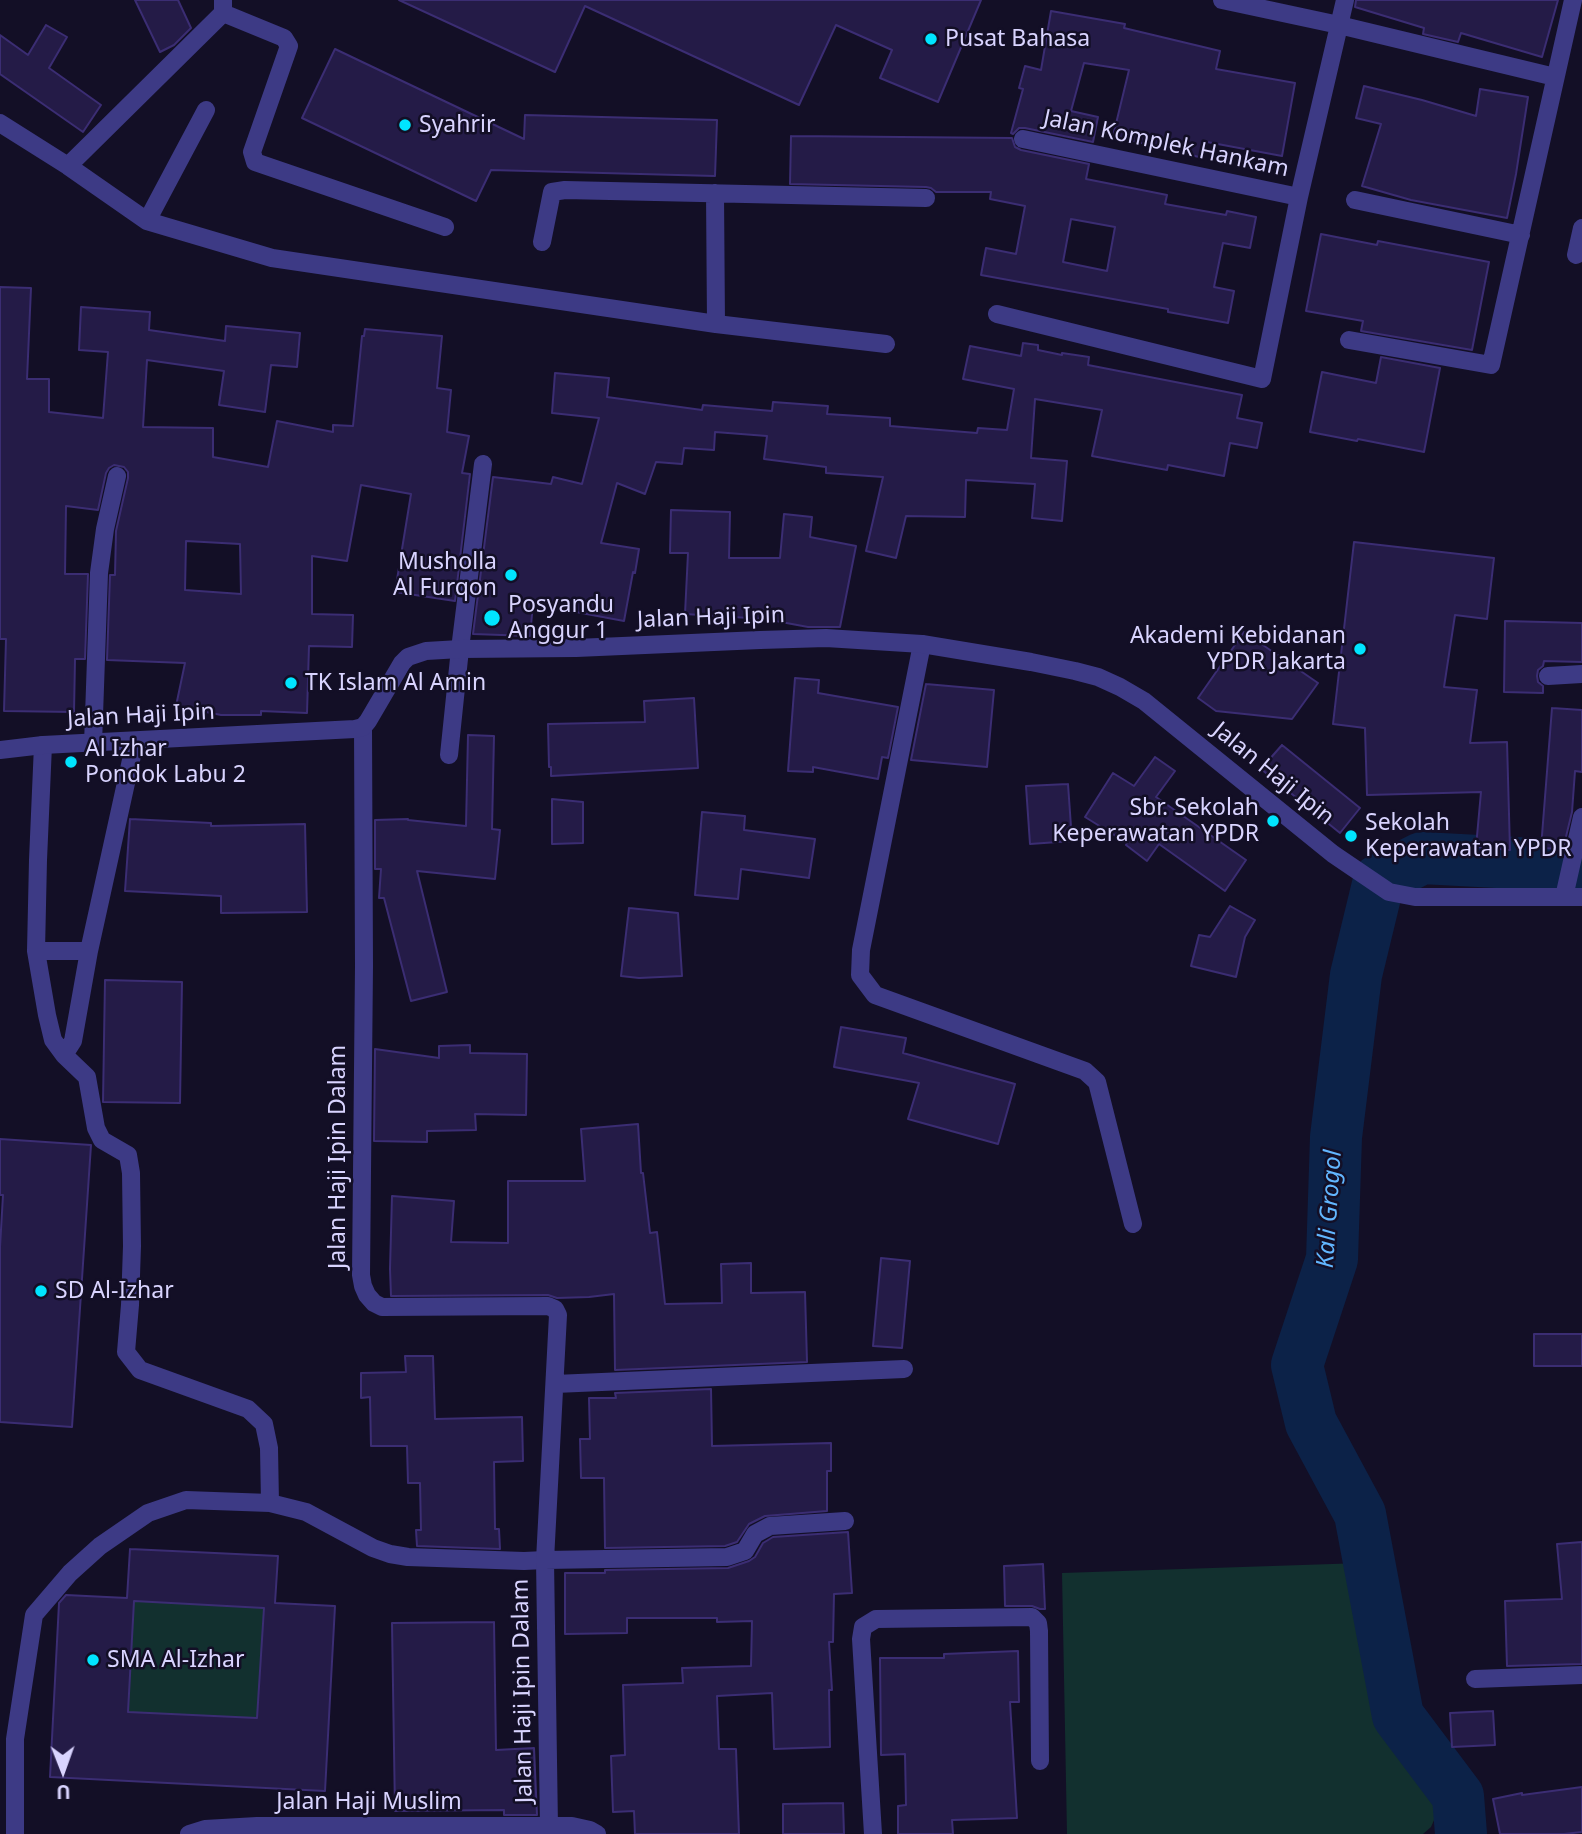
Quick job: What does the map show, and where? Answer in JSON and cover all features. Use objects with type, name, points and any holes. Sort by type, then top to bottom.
[{"type":"street","points":[[1222,0],[1555,77]]},
{"type":"street","name":"Jalan Komplek Hankam","points":[[997,314],[1262,379],[1345,0]]},
{"type":"street","points":[[1349,340],[1491,365],[1573,0]]},
{"type":"street","points":[[68,166],[223,6],[284,38],[289,46],[252,152],[255,162],[445,227]]},
{"type":"street","points":[[147,220],[206,110]]},
{"type":"street","points":[[0,123],[147,220],[272,258],[716,324],[886,344]]},
{"type":"street","name":"Jalan Komplek Hankam","points":[[1023,139],[1300,197]]},
{"type":"street","points":[[542,242],[552,192],[565,190],[926,198]]},
{"type":"street","points":[[715,194],[716,324]]},
{"type":"street","points":[[1355,200],[1521,235]]},
{"type":"street","points":[[1576,255],[1582,228]]},
{"type":"street","points":[[449,755],[483,464]]},
{"type":"street","points":[[93,744],[99,573],[105,529],[117,476]]},
{"type":"street","name":"Jalan Haji Ipin","points":[[0,750],[43,745],[355,729],[363,727],[402,663],[408,657],[426,651],[826,638],[922,644],[1064,669],[1098,677],[1120,687],[1144,701],[1333,854],[1389,892],[1415,897],[1573,897]]},
{"type":"street","points":[[922,644],[861,950],[860,975],[875,995],[1085,1071],[1097,1082],[1133,1224]]},
{"type":"street","points":[[1548,676],[1582,674]]},
{"type":"street","name":"Jalan Haji Ipin Dalam","points":[[363,727],[361,1275],[367,1295],[382,1307],[548,1306],[555,1309],[558,1315],[545,1560],[550,1827]]},
{"type":"street","points":[[64,1055],[72,1041],[135,741]]},
{"type":"street","points":[[43,745],[36,951],[53,1040],[87,1077],[96,1128],[102,1140],[128,1155],[131,1173],[132,1246],[126,1352],[139,1370],[248,1409],[264,1424],[269,1448],[270,1503]]},
{"type":"street","points":[[1573,897],[1569,874],[1582,817]]},
{"type":"street","points":[[36,951],[89,951]]},
{"type":"street","points":[[555,1384],[904,1369]]},
{"type":"street","points":[[15,1834],[15,1739],[34,1615],[70,1573],[100,1546],[148,1513],[186,1500],[280,1504],[306,1512],[373,1548],[390,1554],[524,1561],[727,1557],[745,1551],[755,1534],[770,1526],[845,1521]]},
{"type":"street","points":[[873,1834],[861,1639],[863,1627],[876,1619],[1032,1617],[1038,1623],[1039,1631],[1040,1760]]},
{"type":"street","points":[[1475,1679],[1582,1675]]},
{"type":"street","name":"Jalan Haji Muslim","points":[[189,1834],[233,1826],[572,1826],[597,1834]]},
{"type":"green space","points":[[1362,1563],[1371,1680],[1435,1759],[1441,1804],[1431,1827],[1423,1834],[1067,1834],[1062,1573]]},
{"type":"green space","points":[[134,1601],[264,1608],[257,1718],[128,1712]]},
{"type":"building","points":[[135,0],[178,0],[191,28],[174,45],[160,52]]},
{"type":"building","points":[[399,0],[981,0],[938,102],[880,78],[892,50],[836,25],[799,105],[585,6],[555,72]]},
{"type":"building","points":[[1356,0],[1558,0],[1542,57],[1461,33],[1458,42],[1423,34],[1424,28],[1355,7]]},
{"type":"building","points":[[1051,11],[1125,24],[1124,28],[1220,51],[1216,69],[1295,83],[1282,156],[1207,142],[1203,158],[1113,136],[1129,70],[1084,63],[1071,111],[1098,117],[1093,142],[1025,128],[1011,133],[1023,89],[1019,88],[1025,66],[1041,70]]},
{"type":"building","points":[[46,25],[67,37],[49,68],[101,105],[83,132],[0,74],[0,35],[28,55]]},
{"type":"building","points":[[335,49],[524,139],[525,115],[717,120],[715,176],[491,170],[476,201],[302,118]]},
{"type":"building","points":[[1364,86],[1476,116],[1480,89],[1528,97],[1507,218],[1411,200],[1362,186],[1381,124],[1356,118]]},
{"type":"building","points":[[791,136],[1012,138],[1015,147],[1021,150],[1089,164],[1086,179],[1167,195],[1165,204],[1226,215],[1227,211],[1256,217],[1250,248],[1223,243],[1214,287],[1234,291],[1228,323],[1168,312],[1168,309],[981,275],[986,248],[1016,254],[1025,206],[990,199],[991,192],[936,192],[926,187],[790,184]],"holes":[[[1071,219],[1115,227],[1107,271],[1063,262]]]},
{"type":"building","points":[[1321,234],[1377,245],[1378,241],[1489,262],[1472,350],[1361,331],[1363,321],[1306,311]]},
{"type":"building","points":[[0,287],[31,288],[27,379],[49,379],[49,412],[103,418],[108,352],[79,350],[81,307],[150,312],[149,330],[225,341],[226,326],[300,333],[297,367],[271,365],[265,412],[219,405],[224,371],[147,360],[143,427],[213,428],[213,457],[268,467],[277,421],[333,432],[333,425],[353,426],[362,336],[365,329],[442,336],[437,388],[451,390],[447,432],[469,436],[462,473],[470,474],[455,601],[395,592],[411,494],[361,485],[347,561],[312,556],[312,614],[353,615],[352,647],[309,646],[307,713],[261,711],[261,715],[221,715],[176,706],[185,663],[107,660],[110,575],[115,575],[116,531],[128,478],[124,467],[114,465],[109,468],[98,510],[66,506],[65,574],[88,574],[85,659],[75,659],[74,712],[4,711],[6,639],[0,639]],"holes":[[[186,541],[240,544],[241,594],[185,590]]]},
{"type":"building","points":[[1023,343],[1038,345],[1038,350],[1089,357],[1088,365],[1242,395],[1237,418],[1262,423],[1257,448],[1230,443],[1224,476],[1168,465],[1167,470],[1092,456],[1102,410],[1035,399],[1031,458],[1067,461],[1062,521],[1032,518],[1035,484],[966,480],[965,517],[906,516],[896,558],[866,551],[883,477],[826,473],[826,467],[764,459],[767,436],[715,432],[714,450],[684,448],[682,464],[656,462],[645,494],[617,483],[601,543],[639,549],[624,621],[533,604],[530,636],[473,634],[493,477],[551,484],[553,477],[582,484],[599,418],[552,413],[555,373],[609,378],[607,397],[702,410],[703,405],[772,411],[773,402],[828,406],[827,414],[890,418],[890,426],[977,433],[978,428],[1007,430],[1014,389],[963,379],[970,346],[1021,356]]},
{"type":"building","points":[[1381,357],[1440,368],[1424,452],[1310,432],[1322,372],[1376,383]]},
{"type":"building","points":[[671,510],[730,512],[729,558],[780,558],[784,514],[812,517],[810,537],[856,546],[840,627],[808,627],[765,619],[685,614],[688,553],[670,553]]},
{"type":"building","points":[[1354,542],[1494,558],[1487,619],[1455,615],[1444,687],[1477,690],[1470,743],[1507,742],[1510,850],[1476,847],[1481,792],[1367,795],[1365,728],[1333,724]]},
{"type":"building","points":[[1505,621],[1582,623],[1582,662],[1544,661],[1537,676],[1538,682],[1543,686],[1543,693],[1504,692]]},
{"type":"building","points":[[1244,632],[1318,683],[1292,719],[1216,711],[1198,698]]},
{"type":"building","points":[[795,678],[819,680],[818,693],[898,707],[888,758],[882,757],[878,779],[813,767],[813,772],[788,771]]},
{"type":"building","points":[[926,684],[994,690],[987,767],[911,760]]},
{"type":"building","points":[[694,698],[698,768],[551,776],[548,724],[645,722],[644,701]]},
{"type":"building","points":[[1552,708],[1582,710],[1582,772],[1575,771],[1572,812],[1563,849],[1541,848]]},
{"type":"building","points":[[468,735],[494,736],[492,829],[500,830],[495,879],[417,871],[447,992],[411,1001],[384,898],[379,898],[381,869],[375,869],[375,820],[408,819],[466,826]]},
{"type":"building","points":[[1282,745],[1360,808],[1340,833],[1261,769]]},
{"type":"building","points":[[1155,757],[1175,771],[1156,797],[1246,860],[1225,891],[1159,844],[1147,861],[1126,845],[1127,843],[1085,817],[1113,773],[1134,786]]},
{"type":"building","points":[[1068,784],[1072,841],[1030,844],[1026,786]]},
{"type":"building","points":[[552,799],[583,802],[583,843],[552,844]]},
{"type":"building","points":[[702,812],[745,816],[744,830],[815,839],[809,878],[741,869],[738,899],[695,895]]},
{"type":"building","points":[[130,819],[211,823],[211,826],[305,824],[307,912],[221,913],[221,896],[125,891]]},
{"type":"building","points":[[1230,906],[1255,920],[1245,937],[1236,977],[1191,966],[1199,935],[1210,937]]},
{"type":"building","points":[[629,908],[678,913],[682,976],[621,976]]},
{"type":"building","points":[[105,980],[182,982],[180,1103],[103,1102]]},
{"type":"building","points":[[841,1027],[906,1038],[903,1053],[1015,1084],[998,1144],[908,1119],[919,1083],[834,1067]]},
{"type":"building","points":[[470,1045],[470,1053],[527,1054],[526,1115],[475,1114],[476,1130],[427,1131],[427,1142],[374,1141],[375,1049],[439,1058],[439,1046]]},
{"type":"building","points":[[638,1124],[641,1173],[650,1233],[657,1232],[665,1304],[722,1303],[721,1264],[751,1263],[751,1293],[805,1292],[807,1362],[615,1370],[614,1294],[557,1298],[548,1295],[391,1296],[392,1196],[454,1201],[451,1242],[508,1243],[508,1181],[585,1181],[581,1129]]},
{"type":"building","name":"SD Al-Izhar","points":[[0,1139],[91,1145],[72,1427],[0,1422],[0,1247],[3,1195],[0,1195]]},
{"type":"building","points":[[881,1258],[910,1261],[902,1348],[873,1346]]},
{"type":"building","points":[[1534,1334],[1582,1334],[1582,1366],[1534,1366]]},
{"type":"building","points":[[405,1356],[433,1356],[435,1419],[522,1417],[523,1461],[494,1462],[495,1529],[499,1529],[500,1549],[417,1546],[416,1530],[421,1530],[420,1483],[408,1483],[407,1446],[371,1446],[370,1397],[361,1398],[361,1373],[406,1372]]},
{"type":"building","points":[[711,1389],[712,1446],[831,1443],[831,1471],[827,1471],[827,1511],[765,1516],[749,1524],[737,1542],[725,1546],[605,1548],[604,1478],[581,1478],[580,1439],[590,1439],[589,1398],[616,1398],[615,1393]]},
{"type":"building","points":[[848,1532],[852,1593],[834,1594],[833,1642],[829,1642],[832,1690],[829,1690],[830,1747],[774,1749],[772,1693],[717,1696],[719,1749],[736,1749],[739,1834],[635,1834],[634,1811],[613,1812],[611,1756],[625,1755],[623,1685],[683,1683],[682,1668],[751,1666],[752,1621],[717,1622],[717,1618],[627,1618],[627,1633],[565,1634],[565,1573],[728,1568],[755,1557],[763,1543],[773,1537]]},
{"type":"building","points":[[1582,1542],[1582,1664],[1507,1666],[1505,1601],[1562,1599],[1557,1544]]},
{"type":"building","name":"SMA Al-Izhar","points":[[130,1549],[278,1556],[275,1603],[335,1606],[325,1791],[50,1777],[59,1603],[66,1595],[127,1598]],"holes":[[[134,1601],[264,1608],[257,1718],[128,1712]]]},
{"type":"building","points":[[1043,1564],[1045,1609],[1005,1606],[1004,1566]]},
{"type":"building","points":[[494,1622],[496,1750],[534,1748],[537,1815],[504,1815],[504,1810],[395,1811],[392,1623]]},
{"type":"building","points":[[1018,1651],[1019,1702],[1010,1702],[1017,1818],[952,1820],[953,1834],[898,1834],[898,1806],[906,1805],[905,1754],[881,1755],[880,1658],[944,1658],[944,1654]]},
{"type":"building","points":[[1493,1711],[1495,1745],[1452,1747],[1450,1713]]},
{"type":"building","points":[[1582,1787],[1582,1832],[1500,1834],[1493,1799]]},
{"type":"building","points":[[843,1803],[844,1834],[783,1834],[783,1804]]},
{"type":"waterway","name":"Kali Grogol","points":[[1461,1834],[1458,1796],[1398,1716],[1360,1514],[1311,1423],[1297,1365],[1332,1259],[1336,1137],[1356,975],[1379,880],[1422,858],[1582,869]]},
{"type":"place","name":"Pusat Bahasa","points":[[931,39]]},
{"type":"place","name":"Syahrir","points":[[405,125]]},
{"type":"place","name":"Musholla Al Furqon","points":[[511,575]]},
{"type":"place","name":"Posyandu Anggur 1","points":[[492,618]]},
{"type":"place","name":"Akademi Kebidanan YPDR Jakarta","points":[[1360,649]]},
{"type":"place","name":"TK Islam Al Amin","points":[[291,683]]},
{"type":"place","name":"Al Izhar Pondok Labu 2","points":[[71,762]]},
{"type":"place","name":"Sbr. Sekolah Keperawatan YPDR","points":[[1273,821]]},
{"type":"place","name":"Sekolah Keperawatan YPDR","points":[[1351,836]]},
{"type":"place","name":"SD Al-Izhar","points":[[41,1291]]},
{"type":"place","name":"SMA Al-Izhar","points":[[93,1660]]}]
